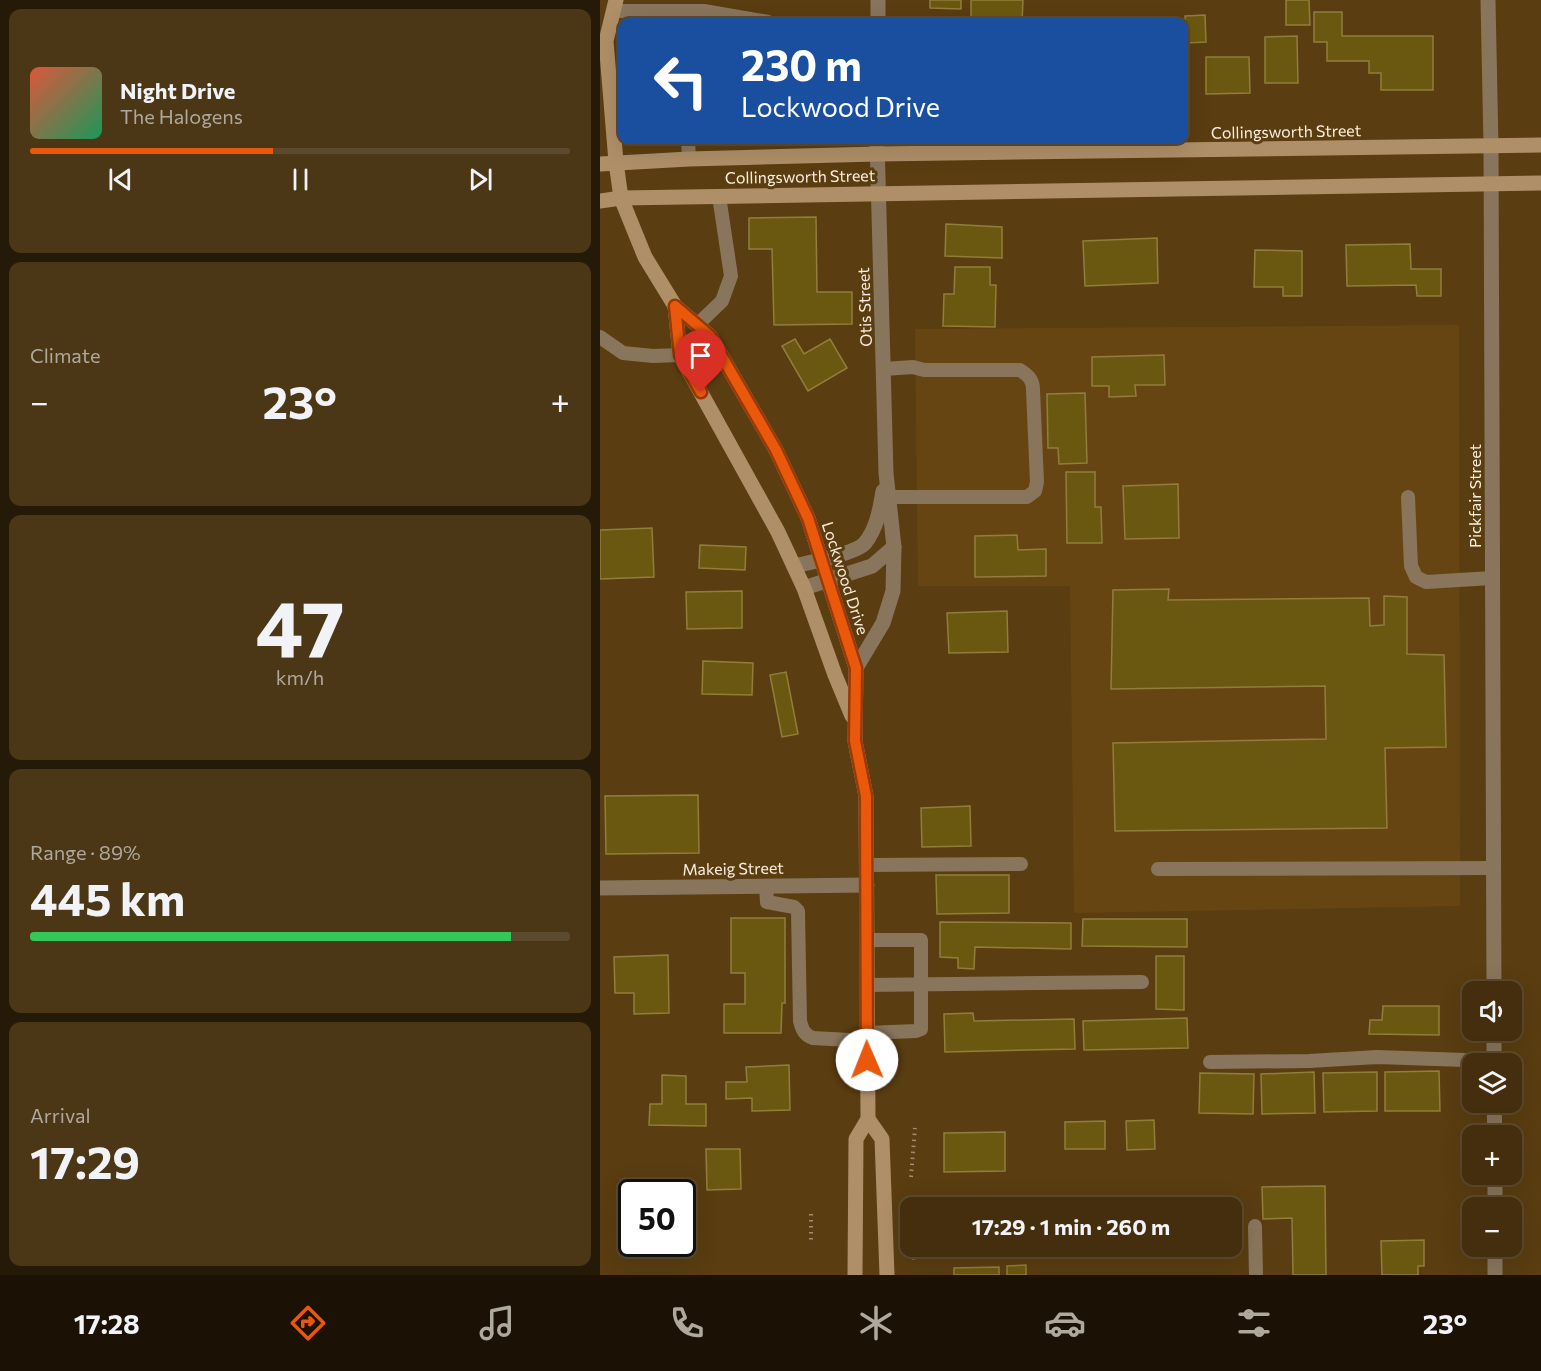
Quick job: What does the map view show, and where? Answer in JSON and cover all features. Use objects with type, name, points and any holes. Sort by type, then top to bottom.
[{"type":"main road","name":"Lockwood Drive","points":[[606,41],[615,5]]},
{"type":"main road","name":"Lockwood Drive","points":[[600,25],[606,41],[616,92],[616,162],[621,198],[645,257],[675,306],[710,336],[776,450],[808,518],[856,668],[855,741],[866,796],[868,1119],[856,1139],[855,1275]]},
{"type":"main road","name":"Collingsworth Street","points":[[600,164],[877,147],[1541,145]]},
{"type":"main road","name":"Collingsworth Street","points":[[600,201],[621,198],[719,196],[1541,183]]},
{"type":"main road","name":"Lockwood Drive","points":[[675,306],[680,355],[778,531],[804,588],[835,675],[854,720]]},
{"type":"main road","name":"Lockwood Drive","points":[[868,1119],[882,1139],[887,1275]]},
{"type":"street","points":[[878,0],[878,18]]},
{"type":"street","name":"Pickfair Street","points":[[1488,0],[1491,146],[1494,981]]},
{"type":"street","name":"Otis Street","points":[[856,668],[883,623],[893,591],[894,547],[886,473],[877,147]]},
{"type":"street","name":"Otis Street","points":[[794,566],[842,554],[864,545],[878,519],[886,473]]},
{"type":"street","points":[[804,588],[872,566],[894,547]]},
{"type":"street","name":"Makeig Street","points":[[600,888],[867,885]]},
{"type":"street","points":[[1495,1257],[1495,1275]]},
{"type":"lane","points":[[615,5],[682,18],[704,11],[745,18]]},
{"type":"lane","points":[[688,144],[689,159]]},
{"type":"lane","points":[[697,324],[722,301],[731,276],[719,196]]},
{"type":"lane","points":[[600,337],[623,353],[653,356],[680,355]]},
{"type":"lane","points":[[884,369],[913,367],[924,370],[1020,370],[1029,376],[1034,390],[1037,482],[1035,491],[1027,497],[889,497]]},
{"type":"lane","points":[[1408,497],[1411,566],[1416,577],[1426,582],[1492,578]]},
{"type":"lane","points":[[867,865],[1021,864]]},
{"type":"lane","points":[[1158,869],[1493,868]]},
{"type":"lane","points":[[766,886],[767,902],[794,907],[798,911],[800,1021],[802,1030],[807,1036],[813,1038],[867,1037],[921,1029],[921,940],[867,940]]},
{"type":"lane","points":[[867,985],[1142,982]]},
{"type":"lane","points":[[1209,1062],[1309,1061],[1377,1057],[1462,1061]]},
{"type":"lane","points":[[1255,1226],[1256,1275]]},
{"type":"path","points":[[911,1177],[915,1128]]},
{"type":"path","points":[[812,1214],[812,1243]]},
{"type":"path","points":[[914,1257],[914,1263]]},
{"type":"shaded area","points":[[1459,325],[1460,906],[1074,913],[1070,586],[918,586],[915,329]]},
{"type":"building","points":[[930,0],[961,0],[961,9],[930,8]]},
{"type":"building","points":[[971,0],[1023,0],[1022,18],[971,18]]},
{"type":"building","points":[[1286,0],[1309,0],[1310,25],[1286,25]]},
{"type":"building","points":[[1314,12],[1342,12],[1342,36],[1433,36],[1433,90],[1381,90],[1381,73],[1369,73],[1369,61],[1327,61],[1327,42],[1314,42]]},
{"type":"building","points":[[1205,15],[1206,42],[1188,43],[1188,18],[1185,16]]},
{"type":"building","points":[[1297,36],[1298,83],[1265,83],[1265,37]]},
{"type":"building","points":[[1206,57],[1249,57],[1250,93],[1206,94]]},
{"type":"building","points":[[816,217],[817,292],[852,292],[852,324],[774,325],[772,249],[749,249],[749,218]]},
{"type":"building","points":[[946,224],[1002,227],[1002,258],[945,256]]},
{"type":"building","points":[[1157,238],[1158,283],[1085,286],[1083,241]]},
{"type":"building","points":[[1410,244],[1411,269],[1441,269],[1441,296],[1417,296],[1416,285],[1347,286],[1346,245]]},
{"type":"building","points":[[1255,250],[1302,251],[1302,296],[1283,296],[1283,287],[1254,287]]},
{"type":"building","points":[[955,267],[990,267],[990,285],[996,285],[995,327],[943,326],[944,294],[954,294]]},
{"type":"building","points":[[795,339],[804,354],[830,339],[847,368],[808,391],[782,346]]},
{"type":"building","points":[[1164,355],[1165,385],[1135,385],[1136,396],[1109,397],[1109,386],[1092,386],[1092,357]]},
{"type":"building","points":[[1085,393],[1087,463],[1059,464],[1058,448],[1048,448],[1047,394]]},
{"type":"building","points":[[1066,472],[1095,472],[1095,507],[1101,507],[1102,543],[1067,543]]},
{"type":"building","points":[[1178,484],[1179,538],[1125,539],[1123,486]]},
{"type":"building","points":[[652,528],[654,577],[600,579],[600,530]]},
{"type":"building","points":[[1017,535],[1018,550],[1046,549],[1046,576],[975,577],[975,536]]},
{"type":"building","points":[[700,545],[746,547],[745,570],[699,568]]},
{"type":"building","points":[[1169,589],[1168,600],[1369,598],[1370,626],[1384,625],[1384,596],[1407,597],[1407,654],[1444,655],[1446,747],[1385,748],[1387,828],[1115,831],[1113,743],[1326,739],[1325,686],[1111,689],[1113,590]]},
{"type":"building","points":[[742,591],[742,628],[687,629],[686,592]]},
{"type":"building","points":[[1007,611],[1008,652],[949,653],[947,613]]},
{"type":"building","points":[[703,661],[753,663],[752,695],[702,694]]},
{"type":"building","points":[[786,672],[798,734],[782,737],[770,675]]},
{"type":"building","points":[[698,795],[699,853],[606,854],[605,796]]},
{"type":"building","points":[[970,806],[971,846],[922,847],[921,808]]},
{"type":"building","points":[[936,875],[1009,875],[1009,913],[937,914]]},
{"type":"building","points":[[731,918],[785,918],[785,1003],[782,1003],[781,1033],[724,1033],[724,1004],[745,1004],[745,973],[731,973]]},
{"type":"building","points":[[1083,919],[1187,919],[1187,947],[1082,946]]},
{"type":"building","points":[[940,922],[1071,923],[1071,949],[975,947],[974,969],[958,968],[958,958],[940,957]]},
{"type":"building","points":[[668,955],[669,1013],[634,1014],[634,993],[615,993],[614,957]]},
{"type":"building","points":[[1156,956],[1184,956],[1184,1010],[1156,1009]]},
{"type":"building","points":[[1383,1006],[1439,1006],[1439,1035],[1369,1034],[1370,1020],[1382,1020]]},
{"type":"building","points":[[973,1013],[974,1021],[1074,1019],[1075,1049],[945,1052],[944,1014]]},
{"type":"building","points":[[1187,1018],[1188,1048],[1084,1050],[1083,1021]]},
{"type":"building","points":[[789,1065],[790,1110],[752,1111],[752,1098],[726,1099],[726,1082],[747,1082],[746,1067]]},
{"type":"building","points":[[1439,1071],[1440,1111],[1385,1111],[1385,1072]]},
{"type":"building","points":[[1314,1072],[1315,1113],[1262,1114],[1261,1074]]},
{"type":"building","points":[[1377,1072],[1377,1111],[1324,1112],[1323,1073]]},
{"type":"building","points":[[1200,1073],[1254,1074],[1253,1114],[1199,1113]]},
{"type":"building","points":[[662,1075],[686,1076],[686,1104],[706,1104],[706,1126],[649,1125],[650,1104],[662,1104]]},
{"type":"building","points":[[1154,1120],[1155,1149],[1127,1150],[1126,1121]]},
{"type":"building","points":[[1105,1121],[1105,1149],[1065,1149],[1065,1122]]},
{"type":"building","points":[[1005,1132],[1005,1171],[944,1172],[944,1133]]},
{"type":"building","points":[[706,1149],[740,1149],[741,1189],[707,1190]]},
{"type":"building","points":[[1325,1186],[1326,1275],[1293,1275],[1292,1218],[1263,1219],[1262,1187]]},
{"type":"building","points":[[1424,1240],[1424,1266],[1418,1266],[1418,1275],[1382,1275],[1381,1241]]},
{"type":"building","points":[[1026,1265],[1026,1275],[1007,1275],[1007,1266]]},
{"type":"building","points":[[999,1267],[999,1275],[954,1275],[954,1268]]},
{"type":"route","points":[[701,392],[680,355],[675,306],[710,336],[776,450],[808,518],[856,668],[855,741],[866,796],[867,1060]]}]
